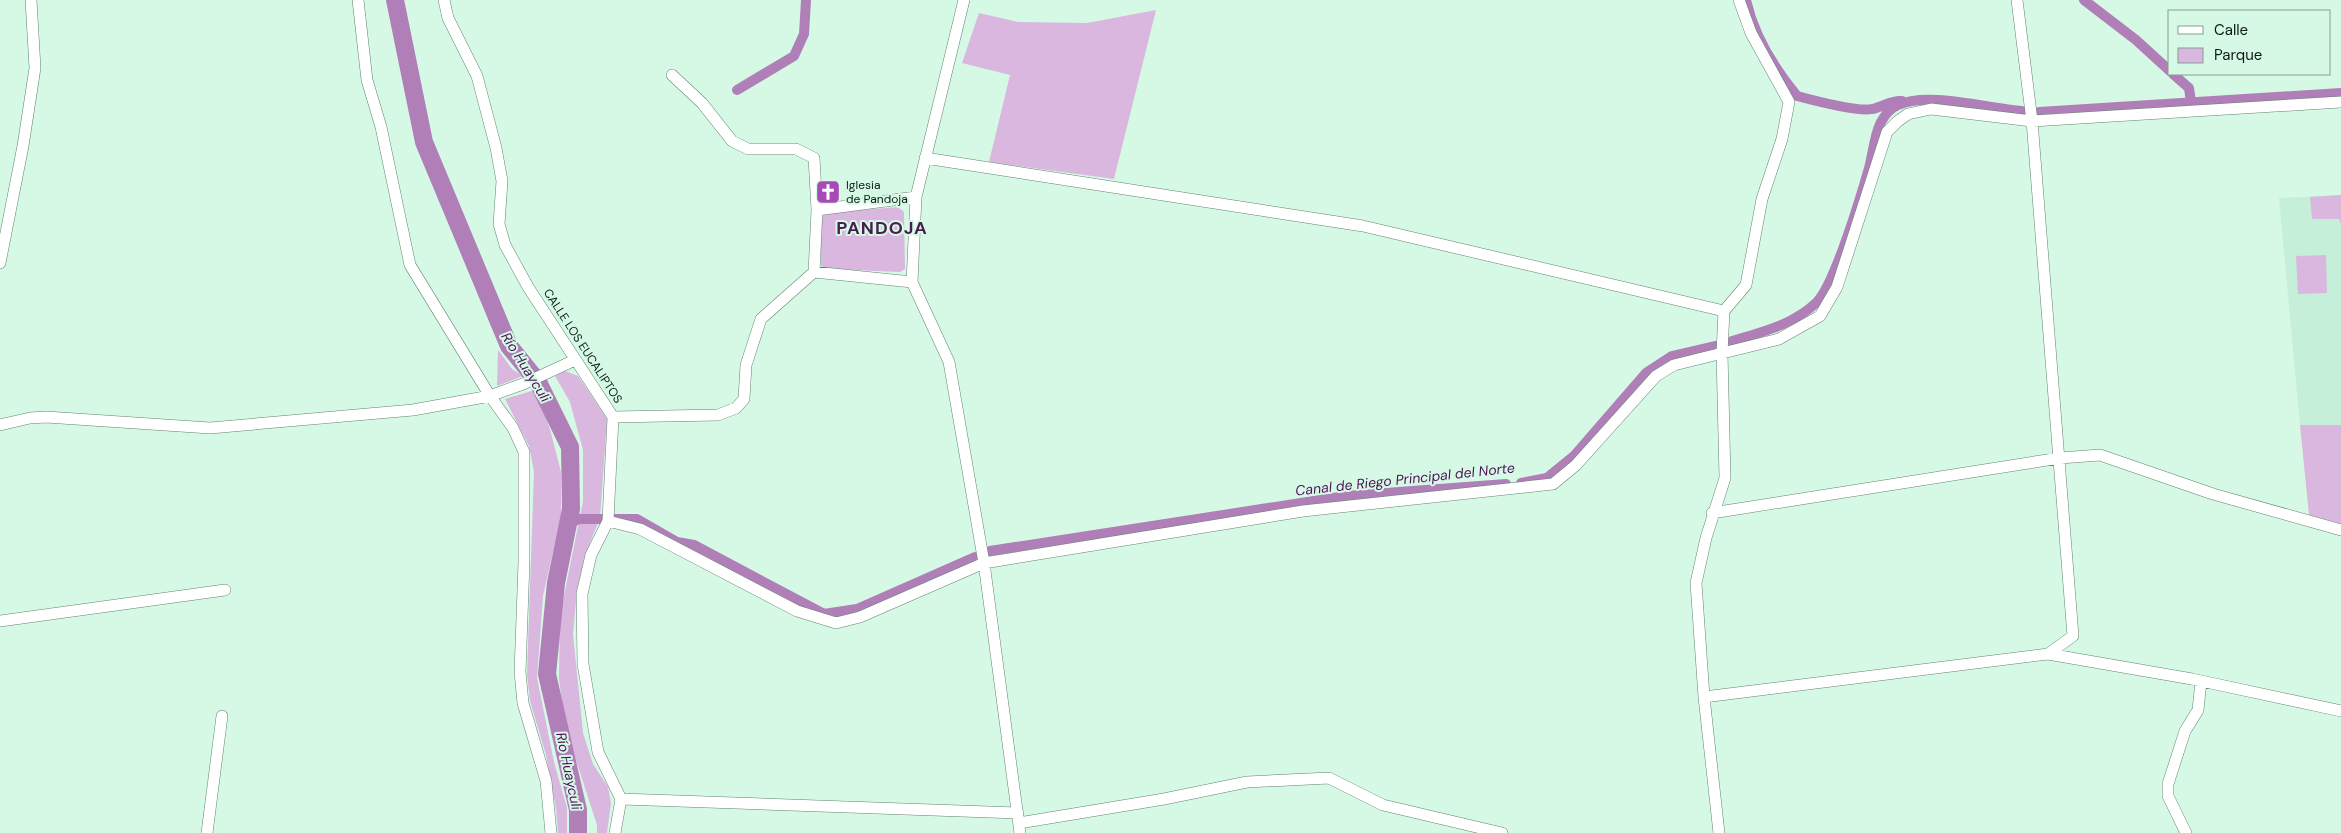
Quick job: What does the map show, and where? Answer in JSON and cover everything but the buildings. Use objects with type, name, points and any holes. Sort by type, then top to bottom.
[{"type":"street","points":[[0,263],[23,146],[35,68],[31,0]]},
{"type":"street","points":[[358,0],[367,80],[381,127],[410,265],[490,396],[513,428],[524,452],[524,562],[520,672],[523,703],[546,781],[551,833]]},
{"type":"street","name":"CALLE LOS EUCALIPTOS","points":[[444,0],[448,18],[477,76],[496,148],[502,181],[500,224],[504,244],[528,287],[612,417],[608,521],[591,555],[582,594],[582,664],[598,752],[621,799]]},
{"type":"street","points":[[964,0],[916,196],[912,282],[949,362],[984,563],[1019,823]]},
{"type":"street","points":[[1719,833],[1704,696],[1696,583],[1712,513],[1725,478],[1722,353],[1724,312],[1746,285],[1762,199],[1782,139],[1789,102],[1751,33],[1739,0]]},
{"type":"street","points":[[2017,0],[2032,120],[2073,636],[2048,654]]},
{"type":"street","points":[[612,417],[718,415],[736,408],[744,399],[746,365],[761,319],[814,272],[817,210],[814,158],[796,149],[748,149],[732,141],[702,103],[672,75]]},
{"type":"street","points":[[608,521],[640,528],[797,611],[836,623],[860,617],[984,563],[1303,511],[1553,484],[1576,464],[1656,376],[1674,365],[1779,339],[1820,316],[1837,288],[1887,132],[1898,120],[1908,114],[1931,109],[2032,120],[2341,102]]},
{"type":"street","points":[[925,158],[1363,226],[1724,312]]},
{"type":"street","points":[[817,210],[916,196]]},
{"type":"street","points":[[814,272],[912,282]]},
{"type":"street","points":[[0,425],[30,418],[46,417],[221,427],[413,410],[490,396],[524,384],[575,360]]},
{"type":"street","points":[[1712,513],[2060,458],[2100,455],[2213,494],[2341,530]]},
{"type":"street","points":[[0,622],[225,590]]},
{"type":"street","points":[[1704,696],[2048,654],[2201,681],[2341,711]]},
{"type":"street","points":[[2186,833],[2168,796],[2168,784],[2185,731],[2198,710],[2201,681]]},
{"type":"street","points":[[207,833],[222,716]]},
{"type":"street","points":[[615,833],[621,799],[1019,823],[1164,799],[1247,782],[1329,778],[1383,805],[1502,833]]},
{"type":"shaded area","points":[[2341,195],[2341,425],[2300,425],[2279,198]]},
{"type":"green space","points":[[1156,10],[1114,179],[989,162],[1010,75],[962,63],[979,13],[1018,22],[1087,23]]},
{"type":"green space","points":[[2341,195],[2341,224],[2339,219],[2312,219],[2310,197]]},
{"type":"green space","points":[[898,207],[904,212],[905,269],[900,272],[828,269],[821,266],[821,222],[824,213]]},
{"type":"green space","points":[[2326,255],[2327,293],[2298,294],[2296,256]]},
{"type":"green space","points":[[498,350],[512,369],[523,376],[497,386]]},
{"type":"green space","points":[[565,371],[578,376],[607,419],[600,518],[589,545],[577,589],[573,634],[583,733],[593,764],[608,787],[611,803],[607,833],[597,833],[597,825],[565,726],[559,679],[560,616],[583,501],[583,450],[570,402],[555,376]]},
{"type":"green space","points":[[535,390],[550,429],[561,472],[561,516],[543,596],[537,678],[554,762],[567,808],[567,833],[558,833],[556,809],[546,755],[530,701],[527,674],[534,472],[529,446],[505,399]]},
{"type":"green space","points":[[2300,425],[2341,425],[2341,524],[2309,515]]},
{"type":"waterway","name":"Río Huayculi","points":[[395,0],[424,142],[509,346],[538,382],[570,447],[571,509],[556,583],[547,674],[578,810],[578,833]]},
{"type":"waterway","points":[[737,90],[794,56],[804,34],[806,0]]},
{"type":"waterway","points":[[1746,0],[1754,26],[1766,51],[1780,74],[1797,96],[1857,109],[1872,109],[1902,101]]},
{"type":"waterway","points":[[2084,0],[2136,40],[2168,69]]},
{"type":"waterway","points":[[2174,75],[2189,88],[2191,102]]},
{"type":"waterway","name":"Canal de Riego Principal del Norte","points":[[2039,112],[2341,93]]},
{"type":"waterway","name":"Canal de Riego Principal del Norte","points":[[1732,341],[1766,331],[1798,317],[1817,302],[1824,292],[1832,277],[1854,218],[1878,129],[1884,118],[1893,108],[1911,101],[1942,100],[2022,111]]},
{"type":"waterway","name":"Canal de Riego Principal del Norte","points":[[1521,483],[1547,478],[1574,456],[1646,373],[1672,356],[1715,346]]},
{"type":"waterway","name":"Canal de Riego Principal del Norte","points":[[990,551],[1346,496],[1506,484]]},
{"type":"waterway","name":"Canal de Riego Principal del Norte","points":[[568,524],[579,519],[637,519],[677,542],[694,545],[824,614],[857,609],[975,557]]},
{"type":"place","name":"Iglesia de Pandoja","points":[[828,192]]},
{"type":"district","name":"PANDOJA","points":[[882,228]]}]
